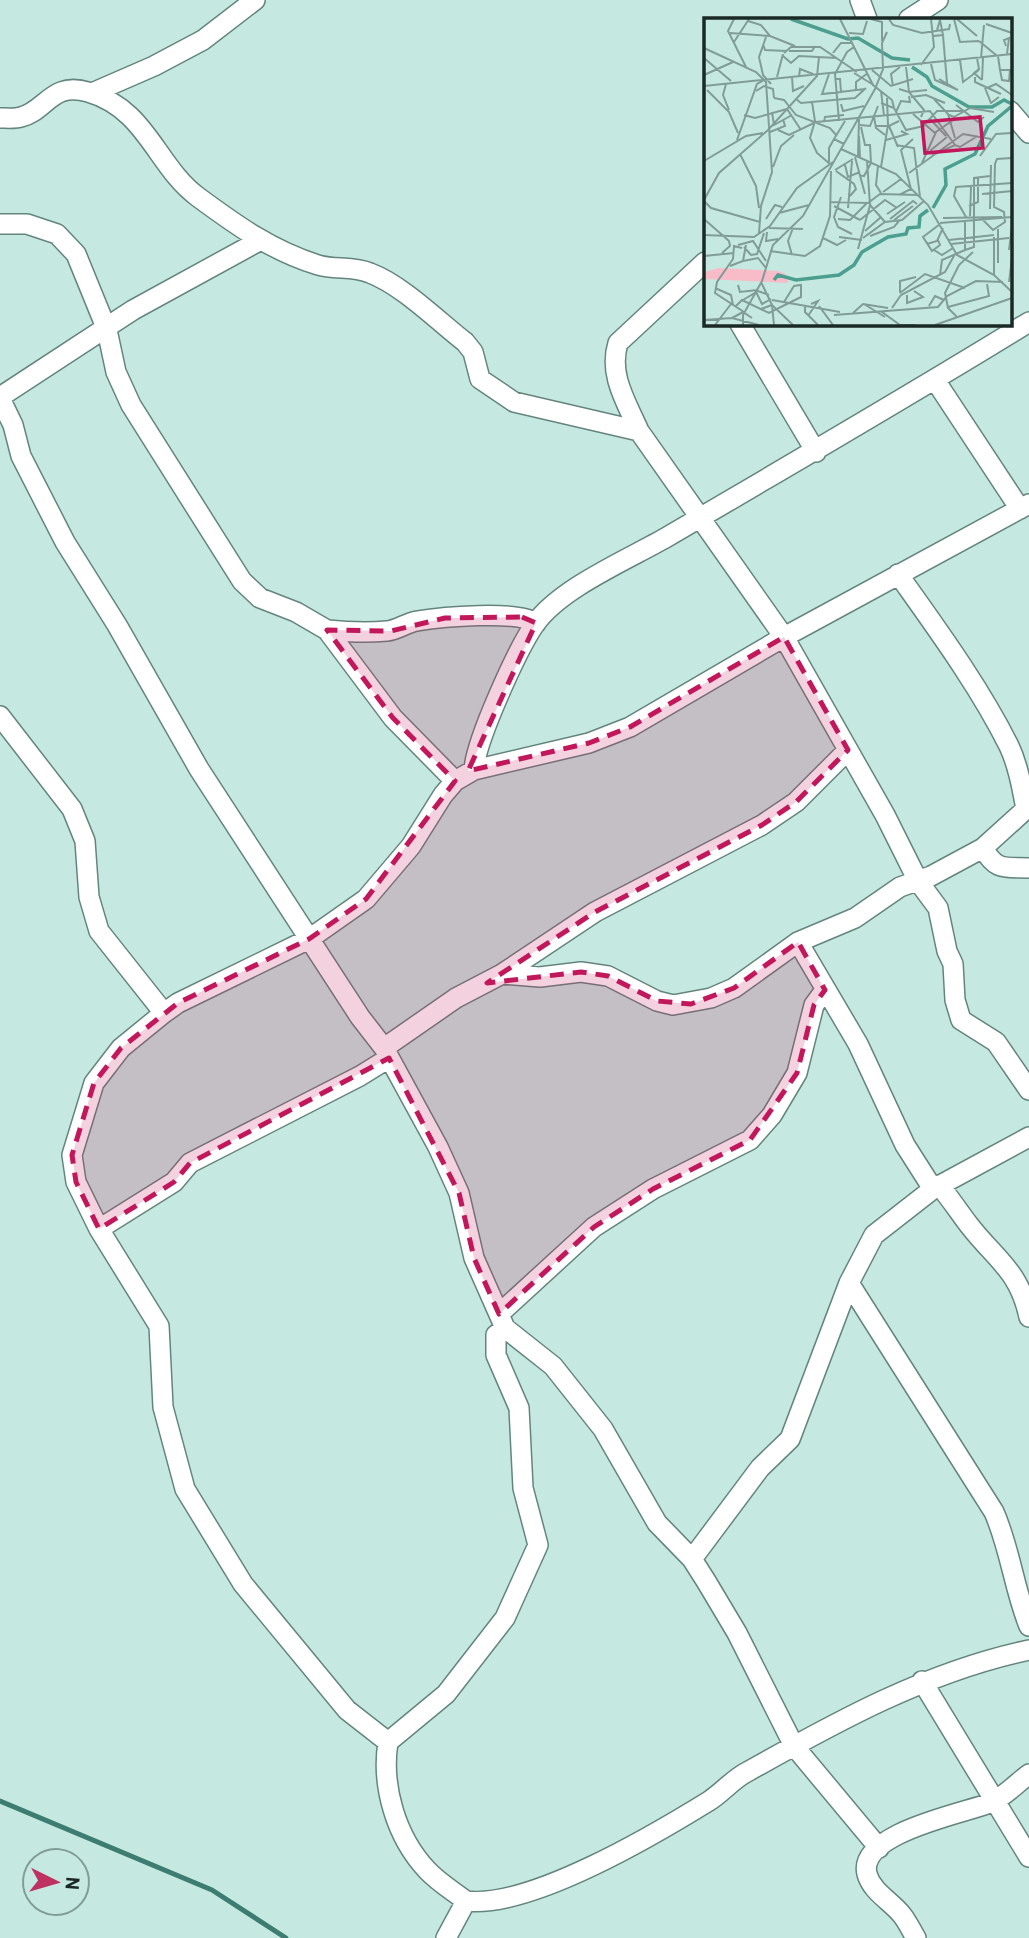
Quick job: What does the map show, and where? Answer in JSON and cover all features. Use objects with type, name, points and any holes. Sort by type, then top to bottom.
[{"type":"street","points":[[92,93],[154,66],[203,40],[256,0]]},
{"type":"street","points":[[860,0],[867,18]]},
{"type":"street","points":[[911,18],[938,0]]},
{"type":"street","points":[[0,118],[22,117],[48,96],[81,90],[92,93],[134,118],[190,191],[259,241],[316,265],[357,269],[387,281],[466,342],[473,352],[480,379],[514,402],[639,431]]},
{"type":"street","points":[[1012,113],[1029,133]]},
{"type":"street","points":[[0,224],[27,224],[57,234],[76,254],[107,330],[116,372],[131,405],[242,581],[260,598],[296,612],[327,630],[393,718],[456,781]]},
{"type":"street","points":[[259,241],[143,305],[0,398],[13,425],[22,456],[65,542],[117,625],[191,757],[386,1053],[439,1147],[459,1193],[474,1258],[502,1321],[553,1366],[603,1429],[624,1461],[657,1523],[692,1559],[737,1633],[794,1746],[879,1848]]},
{"type":"street","points":[[704,263],[618,343],[614,355],[615,375],[639,431],[784,637],[918,881],[938,908],[947,950],[953,964],[955,1000],[961,1020],[996,1042],[1029,1090]]},
{"type":"street","points":[[474,770],[475,755],[493,710],[536,622],[583,581],[620,565],[816,452],[1029,323]]},
{"type":"street","points":[[741,326],[816,452]]},
{"type":"street","points":[[388,1742],[347,1710],[243,1584],[185,1489],[163,1407],[159,1326],[99,1229],[76,1182],[72,1155],[94,1083],[121,1048],[178,1003],[309,939],[366,899],[411,846],[456,781],[474,770],[589,743],[630,727],[784,637],[1025,506],[935,380]]},
{"type":"street","points":[[502,974],[540,977],[581,972],[608,976],[657,1001],[673,1006],[691,1004],[734,988],[799,942],[855,918],[900,887],[918,881],[983,848],[1028,808],[1010,748],[938,629],[898,574]]},
{"type":"street","points":[[327,630],[365,633],[391,631],[415,621],[445,618],[522,617],[536,622]]},
{"type":"street","points":[[0,716],[72,809],[85,841],[89,897],[99,931],[164,1013]]},
{"type":"street","points":[[99,1229],[174,1182],[190,1163],[360,1076],[456,998],[502,974],[595,912],[762,825],[796,802],[848,750]]},
{"type":"street","points":[[983,848],[991,863],[1001,867],[1029,868]]},
{"type":"street","points":[[799,942],[858,1044],[905,1145],[936,1187],[1011,1270],[1026,1301],[1029,1317]]},
{"type":"street","points":[[825,990],[814,1005],[797,1073],[772,1115],[750,1140],[653,1189],[594,1227],[502,1321],[496,1335],[496,1355],[519,1408],[523,1488],[538,1545],[505,1618],[446,1694],[388,1742],[385,1763],[388,1795],[407,1844],[427,1870],[466,1901],[484,1903],[536,1890],[561,1879],[712,1799],[743,1774],[794,1746],[922,1682],[999,1656],[1029,1650]]},
{"type":"street","points":[[692,1559],[760,1468],[790,1439],[849,1283],[874,1235],[936,1187],[1029,1137]]},
{"type":"street","points":[[849,1283],[994,1512],[1001,1528],[1015,1591],[1029,1626]]},
{"type":"street","points":[[922,1682],[1029,1857]]},
{"type":"street","points":[[915,1938],[902,1916],[872,1886],[866,1872],[869,1860],[879,1848],[910,1828],[993,1802],[1029,1774]]},
{"type":"street","points":[[446,1938],[466,1901]]},
{"type":"highlighted area","points":[[522,617],[536,623],[468,771],[589,743],[630,727],[784,637],[848,750],[796,802],[762,825],[595,912],[487,983],[581,972],[608,976],[657,1001],[691,1004],[734,988],[798,942],[825,990],[814,1005],[797,1073],[750,1140],[653,1189],[594,1227],[499,1314],[474,1258],[459,1193],[389,1058],[190,1163],[174,1182],[99,1229],[76,1182],[72,1155],[94,1083],[121,1048],[178,1003],[309,939],[366,899],[455,781],[393,718],[327,630],[391,631],[445,618]]},
{"type":"waterway","points":[[0,1801],[212,1890],[286,1938]]}]
